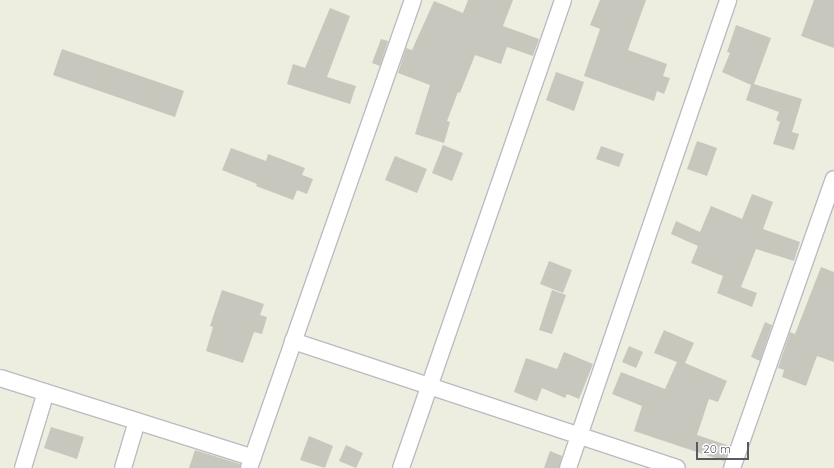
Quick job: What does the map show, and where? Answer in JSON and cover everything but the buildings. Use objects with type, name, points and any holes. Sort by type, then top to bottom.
[{"type":"street","points":[[0,378],[137,421],[251,463],[413,0]]},
{"type":"street","points":[[401,468],[563,0]]},
{"type":"street","points":[[568,468],[728,0]]},
{"type":"street","points":[[732,468],[834,179]]},
{"type":"street","points":[[293,341],[677,468]]},
{"type":"street","points":[[23,468],[46,392]]},
{"type":"street","points":[[123,468],[137,421]]}]
